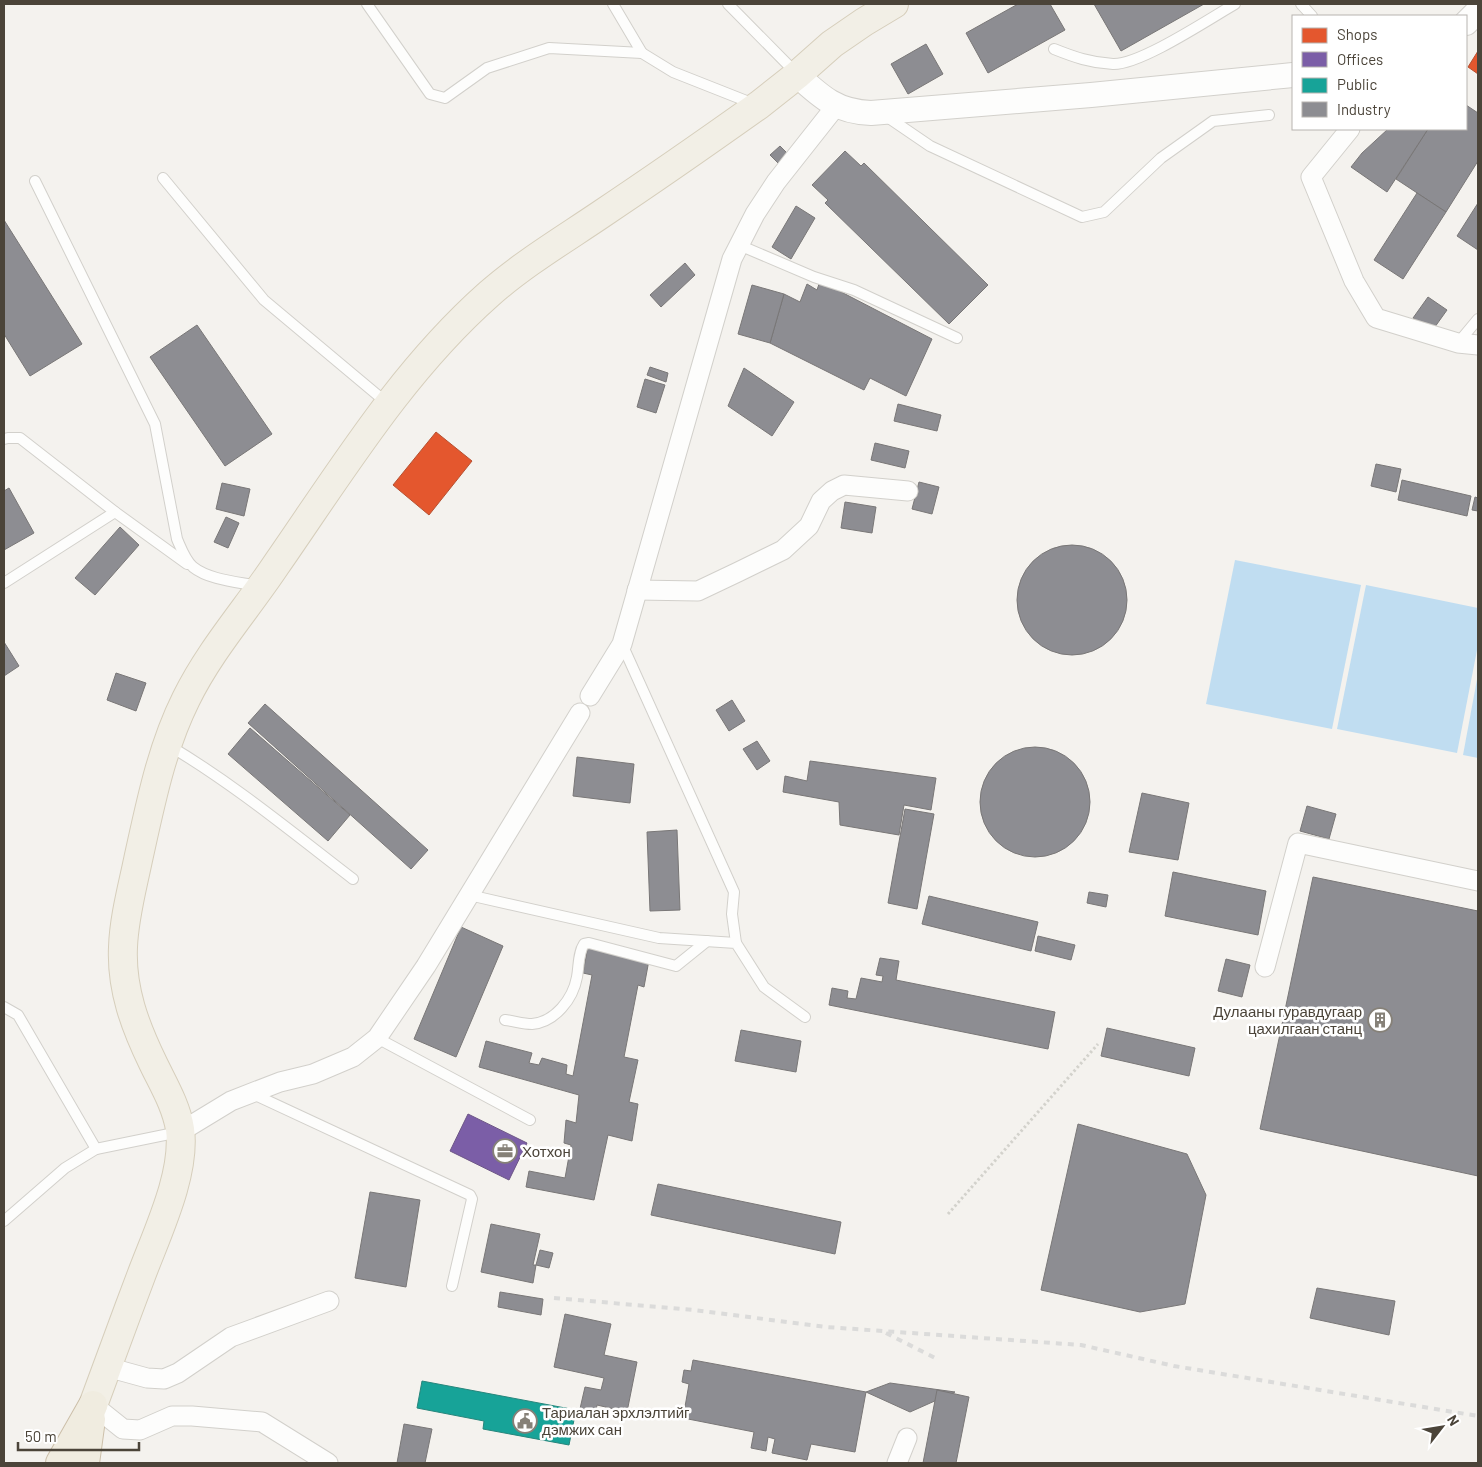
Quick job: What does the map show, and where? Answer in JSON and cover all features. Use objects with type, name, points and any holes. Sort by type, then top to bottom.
[{"type":"highway","points":[[60,1463],[93,1405]]},
{"type":"highway","points":[[85,1463],[93,1405]]},
{"type":"main road","points":[[72,1463],[172,1190],[180,1159],[180,1132],[173,1105],[146,1050],[132,1016],[123,973],[123,945],[148,813],[168,745],[194,684],[214,651],[262,587],[388,404],[418,365],[445,336],[500,285],[759,105],[832,44],[894,4]]},
{"type":"street","points":[[797,75],[814,91],[836,106],[854,112],[881,113],[1292,76]]},
{"type":"street","points":[[590,696],[622,644],[732,258],[755,214],[776,182],[836,106]]},
{"type":"street","points":[[1349,130],[1311,177],[1354,281],[1376,318],[1458,343],[1478,345]]},
{"type":"street","points":[[637,590],[698,592],[730,577],[783,550],[808,526],[821,501],[832,491],[844,485],[908,491]]},
{"type":"street","points":[[180,1132],[231,1101],[280,1082],[313,1074],[353,1058],[377,1038],[426,966],[580,713]]},
{"type":"street","points":[[1265,967],[1298,843],[1478,881]]},
{"type":"street","points":[[107,1367],[147,1378],[164,1379],[178,1373],[231,1337],[329,1301]]},
{"type":"street","points":[[93,1405],[123,1429],[140,1430],[172,1416],[262,1422],[328,1463]]},
{"type":"street","points":[[897,1463],[907,1438]]},
{"type":"lane","points":[[367,4],[430,94],[445,98],[487,68],[549,48],[642,53]]},
{"type":"lane","points":[[613,4],[642,53],[673,72],[759,105]]},
{"type":"lane","points":[[728,4],[797,75]]},
{"type":"lane","points":[[1054,48],[1079,59],[1114,64],[1140,58],[1235,4]]},
{"type":"lane","points":[[1301,4],[1311,15]]},
{"type":"lane","points":[[881,113],[930,146],[1082,217],[1104,212],[1161,158],[1213,121],[1269,115]]},
{"type":"lane","points":[[163,178],[264,300],[388,404]]},
{"type":"lane","points":[[35,181],[155,424],[177,539],[182,552],[193,566]]},
{"type":"lane","points":[[740,245],[814,277],[854,290],[957,338]]},
{"type":"lane","points":[[1458,343],[1478,319]]},
{"type":"lane","points":[[4,439],[20,438],[115,512],[193,566],[223,579],[262,587]]},
{"type":"lane","points":[[4,583],[115,512]]},
{"type":"lane","points":[[622,644],[734,892],[732,914],[736,943],[764,987],[805,1017]]},
{"type":"lane","points":[[168,745],[250,799],[353,880]]},
{"type":"lane","points":[[469,895],[659,938],[736,943]]},
{"type":"lane","points":[[505,1020],[530,1024],[555,1015],[571,996],[577,979],[581,948],[584,944],[589,943],[676,966],[707,941]]},
{"type":"lane","points":[[4,1007],[18,1015],[96,1148]]},
{"type":"lane","points":[[377,1038],[530,1120]]},
{"type":"lane","points":[[252,1093],[470,1195],[472,1199],[452,1286]]},
{"type":"lane","points":[[4,1221],[65,1168],[96,1148],[180,1132]]},
{"type":"path","points":[[948,1214],[1098,1044]]},
{"type":"water","points":[[1235,560],[1361,585],[1332,729],[1206,704]]},
{"type":"water","points":[[1366,585],[1478,608],[1478,645],[1457,753],[1337,729]]},
{"type":"water","points":[[1478,674],[1478,758],[1463,755]]},
{"type":"building: Shops","points":[[1478,51],[1478,74],[1468,67]]},
{"type":"building: Shops","points":[[436,432],[472,461],[429,515],[393,485]]},
{"type":"building: Offices","points":[[468,1114],[527,1143],[509,1180],[450,1151]]},
{"type":"building: Public","points":[[422,1381],[576,1410],[569,1445],[483,1429],[484,1421],[417,1408]]},
{"type":"building: Industry","points":[[1018,4],[1050,4],[1065,30],[988,73],[966,33]]},
{"type":"building: Industry","points":[[1094,4],[1204,4],[1121,51]]},
{"type":"building: Industry","points":[[926,44],[943,74],[908,94],[891,64]]},
{"type":"building: Industry","points":[[1467,106],[1478,113],[1478,161],[1446,212],[1396,179],[1427,130],[1467,130]]},
{"type":"building: Industry","points":[[1387,130],[1427,130],[1387,192],[1351,167],[1362,153]]},
{"type":"building: Industry","points":[[780,146],[789,155],[780,165],[770,155]]},
{"type":"building: Industry","points":[[845,151],[861,166],[864,163],[988,285],[949,324],[825,203],[828,200],[812,185]]},
{"type":"building: Industry","points":[[1417,193],[1446,212],[1403,279],[1374,260]]},
{"type":"building: Industry","points":[[1478,203],[1478,250],[1457,236]]},
{"type":"building: Industry","points":[[796,206],[815,218],[791,259],[772,247]]},
{"type":"building: Industry","points":[[4,220],[82,344],[30,376],[4,334]]},
{"type":"building: Industry","points":[[685,263],[695,275],[661,307],[650,295]]},
{"type":"building: Industry","points":[[820,281],[932,339],[906,396],[870,378],[864,390],[770,343],[784,294],[800,302],[807,284],[817,290]]},
{"type":"building: Industry","points":[[752,285],[784,294],[770,343],[738,334]]},
{"type":"building: Industry","points":[[1428,297],[1447,310],[1432,331],[1413,318]]},
{"type":"building: Industry","points":[[197,325],[272,434],[225,466],[150,357]]},
{"type":"building: Industry","points":[[650,367],[668,373],[666,382],[647,375]]},
{"type":"building: Industry","points":[[744,368],[794,402],[772,436],[728,406]]},
{"type":"building: Industry","points":[[645,379],[665,385],[656,413],[637,407]]},
{"type":"building: Industry","points":[[898,404],[941,415],[937,431],[894,421]]},
{"type":"building: Industry","points":[[875,443],[909,451],[905,468],[871,460]]},
{"type":"building: Industry","points":[[1376,464],[1401,469],[1396,492],[1371,486]]},
{"type":"building: Industry","points":[[1402,480],[1471,496],[1467,516],[1398,500]]},
{"type":"building: Industry","points":[[919,482],[939,487],[932,514],[912,509]]},
{"type":"building: Industry","points":[[222,483],[250,489],[244,516],[216,509]]},
{"type":"building: Industry","points":[[9,488],[34,533],[4,550],[4,491]]},
{"type":"building: Industry","points":[[1475,497],[1478,498],[1478,511],[1472,510]]},
{"type":"building: Industry","points":[[845,502],[876,507],[872,533],[841,528]]},
{"type":"building: Industry","points":[[226,517],[239,523],[228,548],[214,542]]},
{"type":"building: Industry","points":[[120,527],[139,545],[95,595],[75,578]]},
{"type":"building: Industry","points":[[1072,545],[1093,549],[1111,561],[1123,579],[1127,600],[1123,621],[1111,639],[1093,651],[1072,655],[1051,651],[1033,639],[1021,621],[1017,600],[1021,579],[1033,561],[1051,549]]},
{"type":"building: Industry","points":[[4,642],[19,666],[4,676]]},
{"type":"building: Industry","points":[[116,673],[146,683],[136,711],[107,700]]},
{"type":"building: Industry","points":[[732,700],[745,721],[729,731],[716,710]]},
{"type":"building: Industry","points":[[265,704],[428,850],[411,869],[248,723]]},
{"type":"building: Industry","points":[[250,728],[350,815],[328,841],[228,754]]},
{"type":"building: Industry","points":[[757,741],[770,761],[757,770],[743,749]]},
{"type":"building: Industry","points":[[1035,747],[1056,751],[1074,763],[1086,781],[1090,802],[1086,823],[1074,841],[1056,853],[1035,857],[1014,853],[996,841],[984,823],[980,802],[984,781],[996,763],[1014,751]]},
{"type":"building: Industry","points":[[577,757],[634,764],[630,803],[573,796]]},
{"type":"building: Industry","points":[[810,761],[936,778],[931,810],[904,805],[899,835],[840,825],[839,802],[783,792],[785,776],[807,781]]},
{"type":"building: Industry","points":[[1142,793],[1189,803],[1178,860],[1129,852]]},
{"type":"building: Industry","points":[[1307,806],[1336,814],[1329,839],[1300,831]]},
{"type":"building: Industry","points":[[905,809],[934,814],[917,909],[888,903]]},
{"type":"building: Industry","points":[[677,830],[680,910],[650,911],[647,832]]},
{"type":"building: Industry","points":[[1173,872],[1266,891],[1258,935],[1165,916]]},
{"type":"building: Industry","name":"Дулааны гуравдугаар цахилгаан станц","points":[[1313,877],[1478,911],[1478,1176],[1260,1129]]},
{"type":"building: Industry","points":[[1089,892],[1108,895],[1106,907],[1087,903]]},
{"type":"building: Industry","points":[[929,896],[1038,922],[1031,951],[922,924]]},
{"type":"building: Industry","points":[[461,927],[503,946],[456,1057],[414,1039]]},
{"type":"building: Industry","points":[[1038,936],[1075,945],[1071,960],[1035,951]]},
{"type":"building: Industry","points":[[588,946],[649,960],[644,987],[638,985],[624,1057],[638,1060],[629,1102],[638,1104],[632,1141],[608,1135],[594,1200],[526,1187],[529,1171],[565,1178],[571,1145],[564,1143],[566,1120],[576,1123],[579,1095],[479,1067],[486,1041],[532,1053],[529,1063],[539,1065],[542,1058],[567,1065],[566,1074],[573,1076],[592,975],[583,973]]},
{"type":"building: Industry","points":[[880,958],[899,961],[896,980],[1055,1012],[1048,1049],[829,1005],[832,988],[848,991],[847,998],[856,999],[861,978],[882,982],[883,976],[876,975]]},
{"type":"building: Industry","points":[[1226,959],[1250,965],[1242,997],[1218,991]]},
{"type":"building: Industry","points":[[1107,1028],[1195,1048],[1189,1076],[1101,1056]]},
{"type":"building: Industry","points":[[741,1030],[801,1041],[796,1072],[735,1061]]},
{"type":"building: Industry","points":[[1078,1124],[1187,1154],[1206,1195],[1185,1304],[1140,1312],[1041,1290]]},
{"type":"building: Industry","points":[[658,1184],[841,1222],[835,1254],[651,1215]]},
{"type":"building: Industry","points":[[370,1192],[420,1200],[406,1287],[355,1278]]},
{"type":"building: Industry","points":[[491,1224],[540,1234],[533,1265],[536,1265],[533,1283],[481,1272]]},
{"type":"building: Industry","points":[[540,1250],[553,1253],[549,1268],[536,1265]]},
{"type":"building: Industry","points":[[1317,1288],[1395,1301],[1389,1335],[1310,1318]]},
{"type":"building: Industry","points":[[500,1292],[543,1299],[541,1315],[498,1307]]},
{"type":"building: Industry","points":[[565,1314],[611,1324],[604,1355],[637,1362],[627,1412],[597,1405],[595,1417],[579,1413],[585,1387],[601,1390],[604,1378],[554,1367]]},
{"type":"building: Industry","points":[[693,1360],[866,1392],[855,1452],[811,1444],[807,1460],[772,1453],[775,1439],[768,1437],[766,1451],[751,1448],[754,1432],[683,1418],[689,1384],[682,1382],[684,1370],[691,1371]]},
{"type":"building: Industry","points":[[890,1383],[955,1392],[910,1412],[866,1392]]},
{"type":"building: Industry","points":[[937,1390],[969,1397],[956,1463],[923,1463]]},
{"type":"building: Industry","points":[[404,1424],[432,1429],[425,1463],[397,1463]]},
{"type":"railway","points":[[554,1298],[694,1310],[826,1327],[1081,1345],[1174,1366],[1478,1416]]},
{"type":"railway","points":[[886,1333],[937,1359]]},
{"type":"place","name":"Дулааны гуравдугаар цахилгаан станц","points":[[1380,1020]]},
{"type":"place","name":"Хотхон","points":[[505,1151]]},
{"type":"place","name":"Тариалан эрхлэлтийг дэмжих сан","points":[[525,1421]]}]
